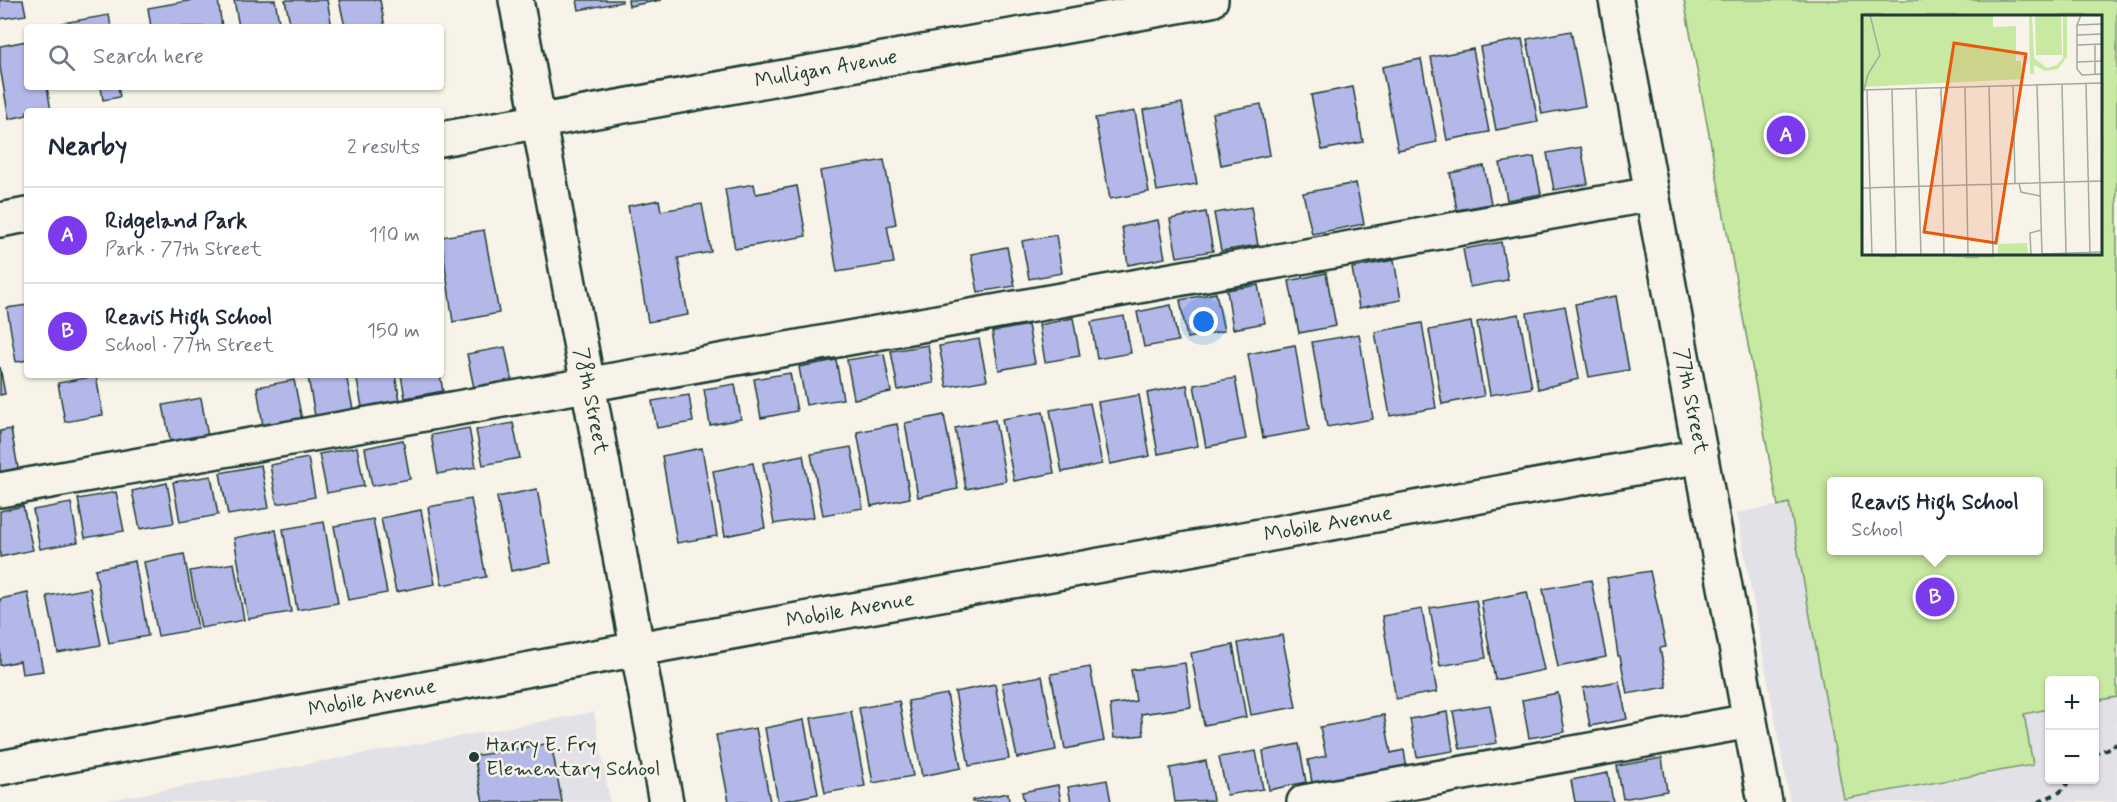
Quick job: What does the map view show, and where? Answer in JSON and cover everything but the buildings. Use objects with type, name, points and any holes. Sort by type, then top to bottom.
[{"type":"street","name":"78th Street","points":[[516,0],[666,802]]},
{"type":"street","name":"Mulligan Avenue","points":[[444,138],[1211,0]]},
{"type":"street","name":"77th Street","points":[[1616,0],[1766,802]]},
{"type":"street","points":[[0,490],[1652,194]]},
{"type":"street","points":[[0,220],[24,216]]},
{"type":"street","name":"Mobile Avenue","points":[[0,768],[638,649],[1701,456]]},
{"type":"street","points":[[1304,802],[1750,722]]},
{"type":"path","points":[[2099,753],[2117,744]]},
{"type":"path","points":[[2039,802],[2060,792],[2067,784]]},
{"type":"shaded area","points":[[2117,442],[2117,802],[1790,802],[1737,513],[1789,503],[1827,545],[1827,555],[2043,555],[2043,479]]},
{"type":"shaded area","name":"Harry E. Fry Elementary School","points":[[594,712],[610,802],[98,802]]},
{"type":"green space","points":[[1684,0],[2117,0],[2117,697],[2099,700],[2099,676],[2045,676],[2045,710],[2024,714],[2033,765],[1844,799],[1789,503],[1778,506]]},
{"type":"place","name":"Ridgeland Park","points":[[1786,135]]},
{"type":"place","name":"Reavis High School","points":[[1935,597]]},
{"type":"place","name":"Harry E. Fry Elementary School","points":[[474,757]]}]
